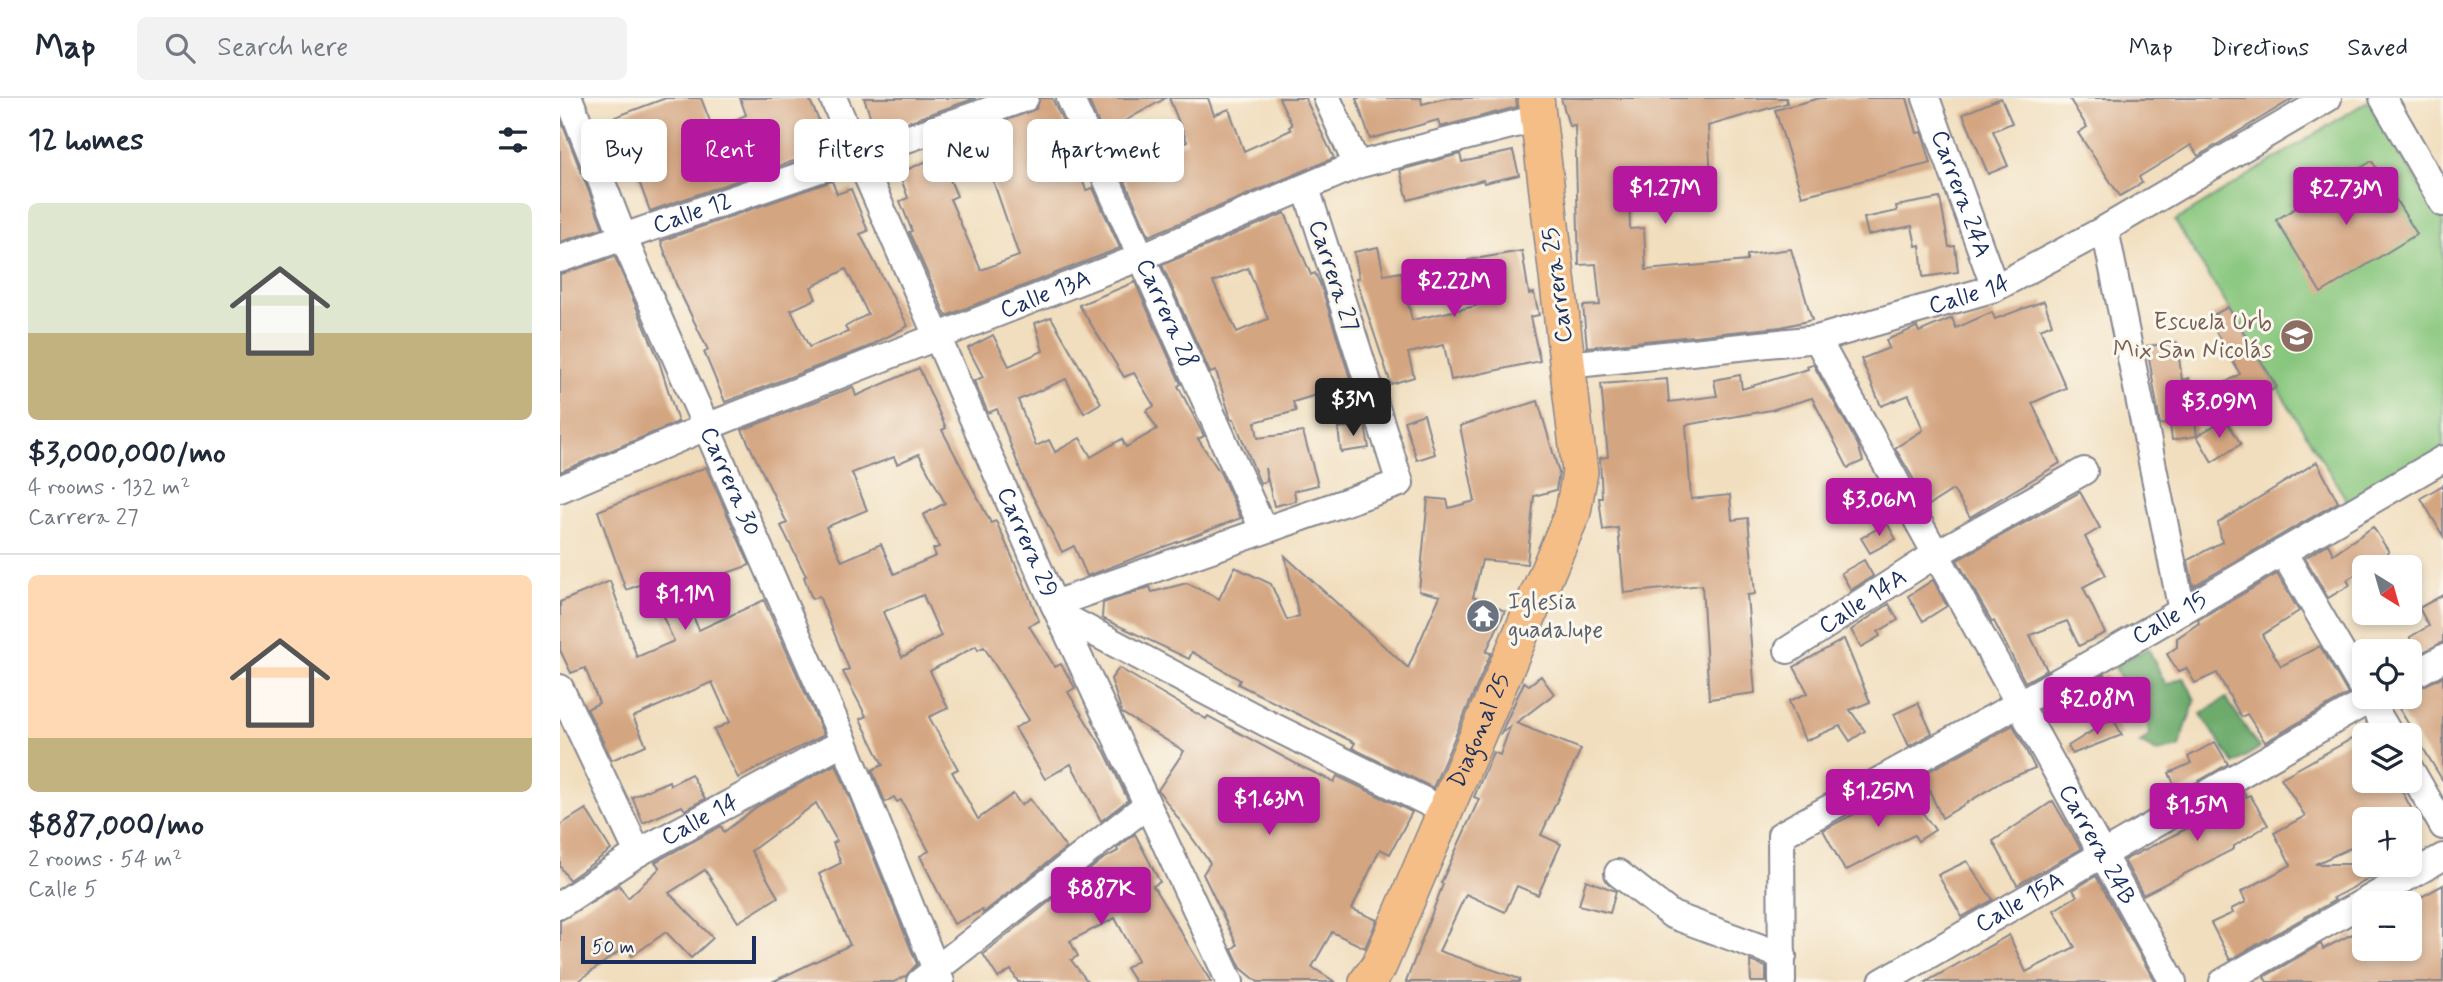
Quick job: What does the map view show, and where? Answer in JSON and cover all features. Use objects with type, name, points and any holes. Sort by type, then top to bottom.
[{"type":"main road","name":"Carrera 25","points":[[1537,108],[1580,472]]},
{"type":"main road","name":"Diagonal 25","points":[[1367,982],[1379,966],[1443,810],[1573,512],[1580,472]]},
{"type":"street","name":"Carrera 30","points":[[569,98],[624,239],[844,742],[932,978]]},
{"type":"street","name":"Carrera 29","points":[[833,98],[842,119]]},
{"type":"street","name":"Calle 12","points":[[909,140],[1025,98]]},
{"type":"street","name":"Carrera 28","points":[[1070,98],[1263,529]]},
{"type":"street","points":[[1327,98],[1357,165]]},
{"type":"street","name":"Carrera 24A","points":[[1926,98],[1995,288]]},
{"type":"street","name":"Calle 14","points":[[1567,365],[1817,339],[1995,288],[2105,229],[2328,98]]},
{"type":"street","points":[[2383,98],[2443,203]]},
{"type":"street","name":"Calle 13A","points":[[560,489],[706,427],[1142,257],[1357,165],[1537,108]]},
{"type":"street","name":"Calle 12","points":[[560,259],[794,180]]},
{"type":"street","name":"Carrera 29","points":[[870,182],[1056,609],[1230,982]]},
{"type":"street","name":"Carrera 27","points":[[1263,529],[1400,483],[1306,188]]},
{"type":"street","points":[[2105,229],[2182,611]]},
{"type":"street","name":"Carrera 24B","points":[[1817,339],[2173,982]]},
{"type":"street","name":"Calle 15","points":[[1783,969],[1781,835],[2101,658],[2443,459]]},
{"type":"street","name":"Calle 14A","points":[[1788,650],[1936,554],[2084,471]]},
{"type":"street","points":[[1056,609],[1263,529]]},
{"type":"street","points":[[2283,552],[2352,668]]},
{"type":"street","points":[[1056,609],[1266,723],[1443,810]]},
{"type":"street","points":[[2422,670],[2443,658]]},
{"type":"street","points":[[563,705],[638,853]]},
{"type":"street","name":"Calle 15A","points":[[1882,982],[2352,706]]},
{"type":"street","name":"Calle 14","points":[[560,905],[638,853],[844,742]]},
{"type":"street","points":[[2422,790],[2443,826]]},
{"type":"street","points":[[932,978],[1147,805]]},
{"type":"street","points":[[2223,982],[2443,857]]},
{"type":"street","points":[[1618,873],[1672,915],[1783,969]]},
{"type":"green space","points":[[2368,101],[2443,222],[2443,450],[2351,507],[2175,221]]},
{"type":"green space","points":[[2148,648],[2166,685],[2184,677],[2195,700],[2179,747],[2157,752],[2140,743],[2149,736],[2146,712],[2133,706],[2114,665]]},
{"type":"green space","points":[[2226,698],[2259,748],[2234,764],[2201,714]]},
{"type":"building","points":[[666,98],[701,98],[709,119],[681,119],[681,182],[733,182],[650,211],[639,182],[667,182],[667,119],[615,117]]},
{"type":"building","points":[[740,98],[809,98],[818,119],[794,119],[794,161],[780,166],[780,119],[737,119],[746,115]]},
{"type":"building","points":[[864,98],[976,98],[909,121],[909,119],[871,119]]},
{"type":"building","points":[[1040,98],[1052,98],[1062,119],[1027,119],[1027,182],[1083,182],[1086,190],[1093,188],[1120,248],[946,316],[909,232],[912,231],[900,201],[908,198],[902,182],[909,182],[909,169],[923,163],[923,182],[951,182],[957,196],[950,199],[981,270],[1019,256],[994,182],[1013,182],[1013,119],[1010,119],[1036,109]]},
{"type":"building","points":[[1166,98],[1128,119],[1097,119],[1088,99]]},
{"type":"building","points":[[1169,98],[1208,98],[1214,115],[1229,109],[1244,151],[1291,130],[1289,127],[1292,125],[1279,98],[1305,98],[1334,158],[1149,236],[1125,182],[1184,182],[1184,143],[1187,142],[1184,119],[1178,119]]},
{"type":"building","points":[[1356,98],[1421,98],[1422,104],[1446,98],[1516,98],[1517,107],[1440,127],[1438,120],[1370,139]]},
{"type":"building","points":[[1561,98],[1786,98],[1787,103],[1708,126],[1711,179],[1629,184],[1630,229],[1644,228],[1646,270],[1747,261],[1747,255],[1791,249],[1812,320],[1781,327],[1587,347],[1583,306],[1600,305],[1596,264],[1579,265],[1575,125],[1569,126]]},
{"type":"building","points":[[1820,98],[1907,98],[1917,133],[1922,132],[1931,163],[1802,196],[1775,110]]},
{"type":"building","points":[[2001,98],[2012,123],[1993,131],[2008,166],[1988,174],[1963,114]]},
{"type":"building","points":[[2069,98],[2294,98],[2198,156],[2191,145],[2139,177],[2142,183],[2120,196],[2078,133],[2087,127]]},
{"type":"building","points":[[560,118],[581,172],[581,182],[585,182],[603,228],[560,242]]},
{"type":"building","points":[[1513,151],[1519,175],[1484,183],[1483,180],[1408,200],[1400,170],[1460,154],[1462,162]]},
{"type":"building","points":[[2372,161],[2417,234],[2321,293],[2276,220]]},
{"type":"building","points":[[832,182],[837,194],[851,189],[868,231],[860,234],[908,326],[868,347],[725,402],[704,352],[708,350],[676,284],[661,241]],"holes":[[[846,269],[868,314],[845,327],[848,332],[809,347],[791,310],[816,299],[811,287]]]},
{"type":"building","points":[[1940,198],[1949,247],[1955,246],[1958,272],[1923,277],[1920,245],[1916,246],[1912,226],[1868,235],[1864,218],[1897,211],[1896,206]]},
{"type":"building","points":[[1285,213],[1311,275],[1315,273],[1321,286],[1355,394],[1335,400],[1333,390],[1293,402],[1296,411],[1255,422],[1258,438],[1303,432],[1318,485],[1294,491],[1296,501],[1274,506],[1265,468],[1267,481],[1260,483],[1234,419],[1231,419],[1216,371],[1210,373],[1162,265]],"holes":[[[1248,268],[1268,319],[1237,332],[1213,282]]]},
{"type":"building","points":[[1378,247],[1384,275],[1401,272],[1412,320],[1476,306],[1468,260],[1522,251],[1529,294],[1534,293],[1539,315],[1530,317],[1540,361],[1451,380],[1444,345],[1408,353],[1414,377],[1391,384],[1356,279],[1359,278],[1354,252]]},
{"type":"building","points":[[615,257],[658,358],[678,422],[560,472],[560,274]]},
{"type":"building","points":[[1135,282],[1181,384],[1178,386],[1204,436],[1198,439],[1221,474],[1241,518],[1087,576],[1074,546],[1062,552],[1024,480],[997,409],[988,413],[974,381],[983,377],[968,348],[993,335],[1009,366],[1043,351],[1035,323],[1051,317],[1101,403],[1084,413],[1066,379],[1018,400],[1036,446],[1049,440],[1055,452],[1080,438],[1091,457],[1122,439],[1126,447],[1157,429],[1146,411],[1154,406],[1134,373],[1124,377],[1079,305]]},
{"type":"building","points":[[2044,301],[2052,324],[2040,329],[2066,388],[2032,403],[2060,463],[1970,517],[1953,490],[1929,505],[1895,448],[1923,430],[1909,395],[1881,406],[1861,359],[1889,348],[1886,340],[1917,327],[1919,332],[1952,318],[1956,328],[1992,312],[1995,319]]},
{"type":"building","points":[[2228,307],[2277,387],[2242,409],[2226,382],[2240,374],[2208,318]]},
{"type":"building","points":[[2177,343],[2182,380],[2189,378],[2197,436],[2172,440],[2170,425],[2160,424],[2147,346]]},
{"type":"building","points":[[1813,364],[1858,445],[1863,461],[1848,468],[1812,398],[1771,410],[1686,425],[1691,499],[1730,495],[1732,520],[1748,518],[1755,594],[1747,595],[1755,693],[1709,699],[1702,585],[1624,593],[1618,528],[1603,530],[1599,498],[1602,498],[1600,458],[1608,457],[1601,384],[1667,379],[1669,402],[1717,396],[1714,380],[1740,375],[1742,389],[1808,369],[1807,366]]},
{"type":"building","points":[[919,368],[946,428],[942,430],[991,523],[996,521],[1023,581],[1039,621],[1029,626],[1055,667],[1061,664],[1075,688],[1068,692],[1105,752],[1128,800],[1101,821],[1071,764],[1045,779],[1015,728],[1029,720],[984,647],[978,650],[976,646],[930,671],[948,708],[929,717],[958,769],[952,772],[978,819],[1013,794],[1021,805],[1030,799],[1066,848],[983,913],[982,910],[954,924],[920,856],[929,851],[901,800],[897,802],[894,797],[885,802],[872,770],[883,765],[860,719],[866,716],[843,672],[849,669],[819,596],[812,599],[804,577],[806,576],[781,526],[787,523],[742,430],[853,387],[856,396]],"holes":[[[919,454],[945,503],[923,515],[939,547],[933,549],[936,556],[894,574],[881,544],[842,561],[826,527],[867,510],[852,473],[894,457],[897,464]],[[923,595],[941,636],[902,657],[883,612]]]},
{"type":"building","points":[[1538,401],[1559,473],[1556,490],[1534,496],[1527,564],[1482,560],[1473,597],[1505,611],[1486,652],[1491,653],[1433,788],[1352,748],[1355,743],[1238,684],[1240,680],[1192,652],[1189,659],[1102,618],[1103,603],[1150,587],[1152,592],[1187,583],[1219,599],[1235,567],[1271,584],[1287,620],[1299,616],[1285,556],[1408,668],[1440,596],[1419,591],[1428,498],[1447,500],[1449,508],[1475,501],[1460,426]]},
{"type":"building","points":[[1424,414],[1435,454],[1417,460],[1404,421]]},
{"type":"building","points":[[2225,419],[2241,444],[2212,462],[2197,436]]},
{"type":"building","points":[[1365,425],[1369,448],[1341,452],[1338,428]]},
{"type":"building","points":[[2317,462],[2338,502],[2193,586],[2188,560],[2222,542],[2218,523]]},
{"type":"building","points":[[706,467],[750,565],[681,589],[699,630],[764,600],[824,735],[738,778],[714,730],[730,722],[712,682],[633,717],[646,745],[612,760],[587,709],[599,703],[585,668],[571,673],[560,650],[560,602],[610,581],[637,657],[674,641],[647,582],[626,590],[598,511]]},
{"type":"building","points":[[2443,485],[2443,536],[2421,498]]},
{"type":"building","points":[[2080,492],[2100,528],[2085,537],[2106,575],[2083,587],[2105,633],[2079,646],[2067,621],[2030,635],[2047,670],[2025,682],[1994,621],[1992,622],[1957,560]]},
{"type":"building","points":[[1887,523],[1896,539],[1870,553],[1861,538]]},
{"type":"building","points":[[2373,527],[2389,552],[2384,555],[2352,555],[2352,577],[2347,580],[2350,585],[2328,598],[2305,558],[2328,544],[2333,554]]},
{"type":"building","points":[[1864,560],[1873,576],[1851,590],[1841,573]]},
{"type":"building","points":[[2277,574],[2299,611],[2262,635],[2281,666],[2320,646],[2348,694],[2265,742],[2247,714],[2241,717],[2217,673],[2195,683],[2186,668],[2178,672],[2167,654],[2177,647],[2177,638],[2199,623],[2198,620]]},
{"type":"building","points":[[1933,580],[1947,606],[1923,621],[1908,596]]},
{"type":"building","points":[[2443,595],[2443,642],[2422,653],[2422,639],[2410,637],[2429,626],[2422,613],[2422,606]]},
{"type":"building","points":[[1889,604],[1898,620],[1878,632],[1880,636],[1861,647],[1851,630]]},
{"type":"building","points":[[1844,639],[1870,702],[1850,710],[1865,731],[1850,741],[1840,726],[1805,741],[1789,701],[1808,693],[1794,667]]},
{"type":"building","points":[[1119,668],[1206,719],[1208,716],[1302,767],[1334,782],[1337,776],[1412,812],[1390,854],[1380,849],[1352,909],[1377,920],[1365,948],[1332,932],[1312,967],[1335,982],[1258,982],[1241,968],[1232,949],[1237,945],[1203,874],[1210,863],[1158,790],[1184,751],[1122,713],[1111,679]]},
{"type":"building","points":[[2105,674],[2128,707],[2113,718],[2089,683]]},
{"type":"building","points":[[1541,676],[1554,694],[1516,723],[1581,749],[1541,835],[1561,844],[1538,895],[1517,886],[1505,912],[1466,894],[1439,951],[1520,979],[1519,982],[1406,982],[1443,884],[1441,883],[1479,799],[1474,797],[1493,752],[1500,755],[1510,727],[1501,733],[1524,682],[1529,685]]},
{"type":"building","points":[[2443,676],[2443,781],[2422,746],[2422,723],[2408,723],[2399,709],[2422,709],[2422,687]]},
{"type":"building","points":[[1918,703],[1932,733],[1909,746],[1894,714]]},
{"type":"building","points":[[2113,718],[2122,735],[2072,754],[2068,746]]},
{"type":"building","points":[[2013,725],[2035,768],[2003,781],[1942,818],[1922,775]]},
{"type":"building","points":[[2352,739],[2352,793],[2403,793],[2411,807],[2352,807],[2352,847],[2315,864],[2352,864],[2352,877],[2373,877],[2230,960],[2211,923],[2233,913],[2231,909],[2246,902],[2241,892],[2291,865],[2274,833],[2305,816],[2281,778]]},
{"type":"building","points":[[2215,742],[2228,764],[2178,793],[2169,773],[2191,763],[2188,757]]},
{"type":"building","points":[[836,764],[917,964],[906,976],[894,982],[772,982],[850,945],[819,874],[841,863],[833,843],[837,841],[816,803],[751,851],[778,897],[753,913],[738,922],[705,870],[669,893],[713,938],[691,958],[666,932],[632,956],[625,947],[577,982],[560,982],[560,921],[619,885],[628,898],[660,868],[655,862],[721,826],[724,832],[758,806]]},
{"type":"building","points":[[691,774],[705,799],[685,810],[682,806],[643,823],[632,797],[669,781],[670,785]]},
{"type":"building","points":[[1905,788],[1935,830],[1918,841],[1914,835],[1845,871],[1823,830]]},
{"type":"building","points":[[2243,791],[2246,797],[2250,795],[2268,825],[2234,846],[2234,849],[2143,895],[2124,860],[2192,826],[2190,822]]},
{"type":"building","points":[[2053,801],[2081,849],[2017,885],[1993,841]]},
{"type":"building","points":[[586,809],[611,850],[569,880],[560,866],[560,825]]},
{"type":"building","points":[[1135,834],[1160,882],[1153,886],[1211,982],[1135,982],[1126,968],[1138,960],[1115,918],[1070,941],[1078,956],[1071,960],[1088,982],[1018,982],[1011,970],[998,978],[983,954],[1103,859],[1118,851],[1117,848]]},
{"type":"building","points":[[1967,861],[1993,900],[1962,917],[1938,875]]},
{"type":"building","points":[[2096,876],[2155,982],[1926,982],[2009,935],[2026,972],[2075,947],[2054,910],[2077,896],[2073,890]]},
{"type":"building","points":[[1586,880],[1616,891],[1610,913],[1579,905]]},
{"type":"building","points":[[2443,885],[2443,982],[2267,982],[2264,977],[2321,944],[2323,949],[2352,934],[2352,961],[2422,961],[2422,896]]},
{"type":"building","points":[[1750,961],[1766,967],[1766,982],[1751,982]]},
{"type":"place","name":"Escuela Urb Mix San Nicolás","points":[[2297,336]]},
{"type":"place","name":"Iglesia guadalupe","points":[[1483,616]]}]
